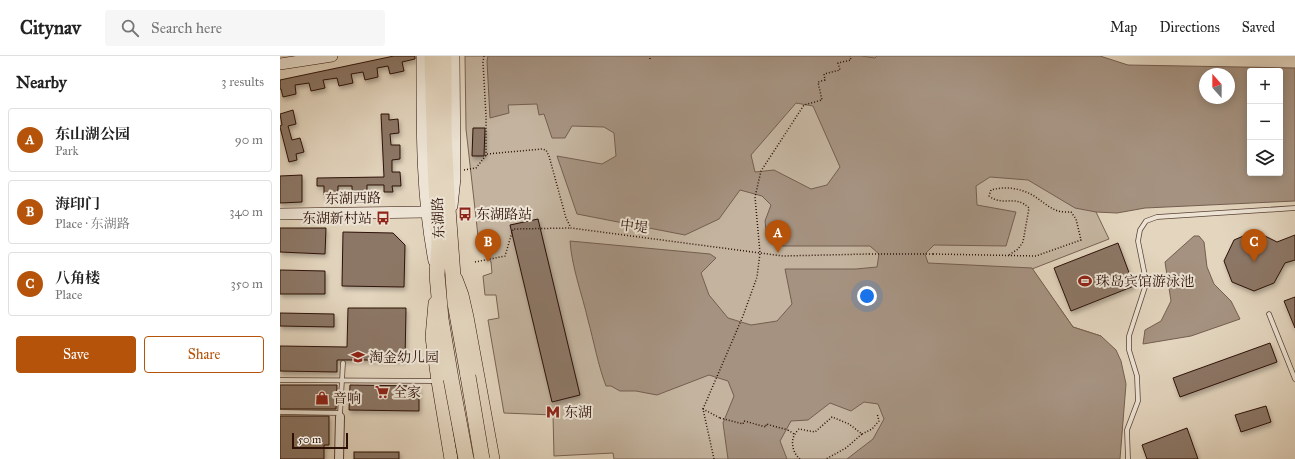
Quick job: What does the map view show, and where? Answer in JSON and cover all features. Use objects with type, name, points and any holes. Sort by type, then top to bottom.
[{"type":"highway","name":"东湖路","points":[[432,56],[438,87],[450,222],[455,303],[482,459]]},
{"type":"highway","name":"东湖路","points":[[444,56],[438,87],[435,165],[439,244],[437,275],[444,380],[466,459]]},
{"type":"main road","points":[[280,64],[332,56]]},
{"type":"main road","points":[[422,56],[422,121],[427,212],[430,240],[437,275]]},
{"type":"main road","points":[[450,222],[455,178],[454,56]]},
{"type":"main road","name":"东湖西路","points":[[280,214],[427,212]]},
{"type":"main road","points":[[453,272],[462,295],[467,317],[493,459]]},
{"type":"main road","points":[[444,380],[451,459]]},
{"type":"street","points":[[339,459],[340,415]]},
{"type":"lane","points":[[1128,459],[1126,430],[1138,400],[1137,376],[1129,350],[1129,336],[1144,287],[1144,271],[1138,241],[1140,230],[1146,221],[1157,217],[1295,208]]},
{"type":"lane","points":[[1269,314],[1295,379]]},
{"type":"lane","points":[[280,412],[340,415],[343,363]]},
{"type":"lane","points":[[280,380],[444,380]]},
{"type":"path","points":[[484,56],[482,62],[486,116],[486,156]]},
{"type":"path","points":[[714,459],[703,409],[743,316],[757,277],[760,253],[755,197],[761,171],[804,105],[822,100],[818,82],[825,80],[824,74],[840,70],[838,63],[851,60],[850,56]]},
{"type":"path","points":[[460,170],[476,168],[487,154],[542,148],[546,150],[566,218],[571,228]]},
{"type":"path","name":"中堤","points":[[475,262],[505,256],[514,229],[571,228],[783,256],[869,254],[1036,256],[1081,240],[1076,219],[1071,212],[1059,211],[1022,190],[1001,187],[991,190],[989,196],[994,200],[1004,202],[1018,201],[1029,208],[1023,242],[1018,249],[1009,255]]},
{"type":"path","points":[[703,409],[720,418],[743,424],[744,421],[766,427],[766,424],[788,430],[794,434]]},
{"type":"path","points":[[826,459],[846,448],[862,434],[872,429],[879,421],[876,413]]},
{"type":"path","points":[[800,459],[796,456],[793,445],[794,434],[799,428],[815,432],[832,417],[849,424],[862,434]]},
{"type":"shaded area","name":"东湖","points":[[465,56],[1038,56],[1096,212],[1109,239],[1032,269],[1073,327],[1101,336],[1119,459],[614,459],[613,453],[554,456],[553,415],[504,413],[488,320],[499,318],[496,295],[485,295],[483,276],[492,273],[491,262],[479,245],[466,129]]},
{"type":"shaded area","name":"东湖","points":[[488,56],[861,56],[875,58],[877,56],[1100,56],[1128,65],[1295,68],[1295,201],[1145,208],[1117,213],[1096,212],[1075,208],[1028,180],[990,177],[976,186],[977,205],[1016,212],[1006,246],[934,245],[925,254],[928,263],[1032,268],[1073,327],[1101,336],[1116,350],[1121,361],[1126,384],[1120,459],[847,459],[873,439],[884,419],[878,404],[864,402],[851,411],[830,403],[808,420],[791,421],[780,441],[787,459],[728,459],[723,423],[734,396],[728,381],[709,375],[657,395],[636,391],[620,391],[611,386],[606,386],[598,362],[575,271],[570,241],[710,254],[716,258],[701,273],[709,295],[728,318],[751,325],[777,321],[792,304],[785,269],[856,269],[877,267],[879,254],[870,246],[775,246],[767,238],[765,221],[771,205],[762,196],[740,190],[719,219],[685,235],[577,214],[557,156],[602,164],[616,156],[614,133],[604,127],[572,126],[565,138],[552,138],[544,114],[539,115],[537,104],[508,105],[509,113],[490,118]],"holes":[[[796,103],[813,106],[840,167],[827,185],[811,189],[774,170],[755,172],[751,155]]]},
{"type":"shaded area","points":[[1194,236],[1199,236],[1204,242],[1207,267],[1214,284],[1231,301],[1240,319],[1191,336],[1143,344],[1145,330],[1161,321],[1171,301],[1165,262]]},
{"type":"building","points":[[394,56],[415,56],[415,59],[402,62],[404,71],[390,74],[388,66],[377,68],[378,77],[365,80],[363,72],[351,74],[353,83],[339,86],[337,78],[323,80],[325,88],[311,91],[309,83],[295,85],[296,94],[283,97],[280,89],[280,80]]},
{"type":"building","points":[[293,110],[296,124],[288,126],[292,140],[300,138],[304,152],[296,154],[297,160],[289,162],[280,127],[282,125],[280,114]]},
{"type":"building","points":[[381,114],[389,114],[389,120],[398,119],[399,133],[390,134],[391,145],[400,145],[400,159],[392,160],[392,172],[400,172],[401,186],[392,186],[393,192],[384,192],[384,185],[367,185],[367,194],[352,194],[352,186],[338,186],[338,195],[324,195],[324,186],[317,186],[317,178],[384,177]]},
{"type":"building","points":[[473,128],[485,128],[484,156],[472,156]]},
{"type":"building","points":[[302,175],[302,202],[280,203],[280,176]]},
{"type":"building","points":[[538,219],[580,395],[552,402],[510,225]]},
{"type":"building","points":[[280,228],[326,228],[325,254],[280,252]]},
{"type":"building","points":[[1255,231],[1277,242],[1295,235],[1295,260],[1285,263],[1274,283],[1254,291],[1232,282],[1224,261],[1234,240]]},
{"type":"building","points":[[343,232],[393,233],[405,245],[404,287],[342,286]]},
{"type":"building","points":[[1118,243],[1134,286],[1071,311],[1054,268]]},
{"type":"building","points":[[280,270],[325,271],[325,294],[280,294]]},
{"type":"building","points":[[1295,297],[1295,328],[1284,301]]},
{"type":"building","points":[[348,308],[406,308],[405,360],[337,360],[337,372],[280,371],[280,346],[347,347]]},
{"type":"building","points":[[280,313],[334,314],[334,327],[280,326]]},
{"type":"building","points":[[1270,343],[1277,362],[1180,397],[1173,378]]},
{"type":"building","points":[[280,385],[337,385],[336,409],[280,409]]},
{"type":"building","points":[[350,385],[419,386],[419,411],[349,410]]},
{"type":"building","points":[[1266,406],[1271,422],[1241,432],[1235,415]]},
{"type":"building","points":[[280,416],[329,416],[329,445],[324,445],[324,459],[280,459]]},
{"type":"building","points":[[1187,428],[1198,459],[1147,459],[1142,445]]},
{"type":"building","points":[[354,452],[399,452],[399,459],[354,459]]},
{"type":"place","name":"东湖路站","points":[[465,214]]},
{"type":"place","name":"东湖新村站","points":[[383,218]]},
{"type":"place","name":"东山湖公园","points":[[778,253]]},
{"type":"place","name":"海印门","points":[[488,262]]},
{"type":"place","name":"八角楼","points":[[1254,262]]},
{"type":"place","name":"珠岛宾馆游泳池","points":[[1085,281]]},
{"type":"place","name":"淘金幼儿园","points":[[358,357]]},
{"type":"place","name":"全家","points":[[382,392]]},
{"type":"place","name":"音响","points":[[322,398]]},
{"type":"place","name":"东湖","points":[[553,412]]}]
